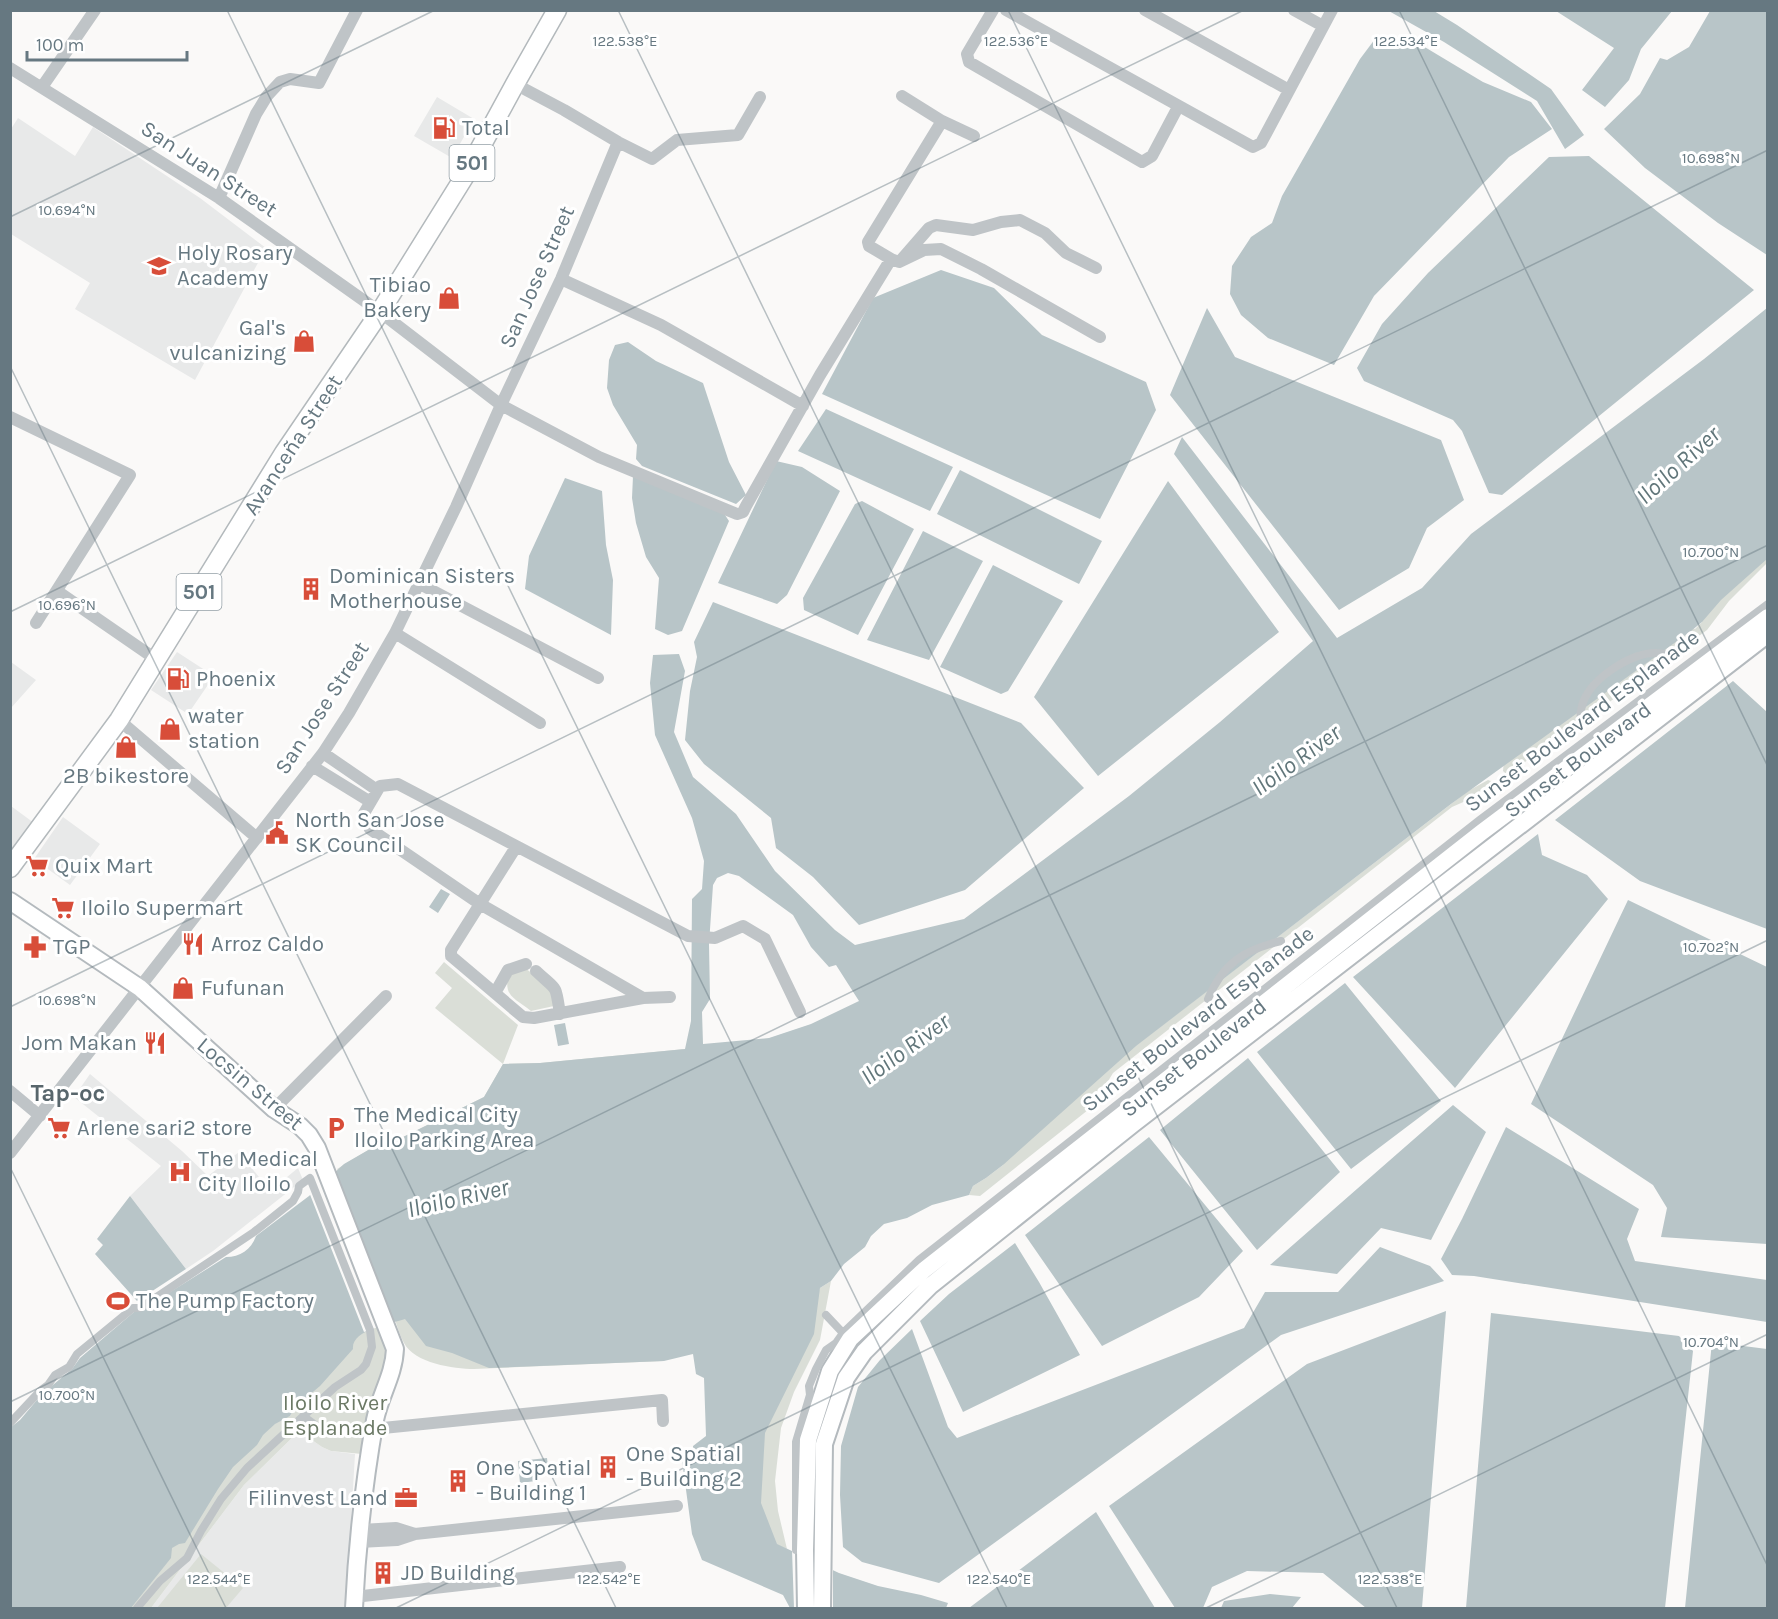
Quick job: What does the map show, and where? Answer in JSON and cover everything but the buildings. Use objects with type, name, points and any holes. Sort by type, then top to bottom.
[{"type":"main road","name":"Avanceña Street","points":[[10,868],[119,720],[285,453],[380,312],[466,174],[557,10]]},
{"type":"main road","name":"Sunset Boulevard","points":[[1274,1005],[1482,832],[1767,617]]},
{"type":"main road","name":"Sunset Boulevard","points":[[806,1608],[808,1440],[830,1371],[850,1339],[924,1270],[1767,634]]},
{"type":"main road","name":"Locsin Street","points":[[10,901],[140,988],[274,1109],[300,1126],[309,1135],[324,1163],[395,1349],[393,1371],[376,1412],[374,1429]]},
{"type":"main road","points":[[354,1603],[374,1429]]},
{"type":"main road","name":"Sunset Boulevard","points":[[807,1550],[822,1608]]},
{"type":"street","points":[[42,87],[95,10]]},
{"type":"street","points":[[219,198],[256,114],[267,96],[280,82],[290,79],[319,83],[357,10]]},
{"type":"street","points":[[993,10],[967,54],[969,62],[1142,162],[1152,156],[1178,107]]},
{"type":"street","points":[[1006,10],[1252,147],[1261,143],[1332,10]]},
{"type":"street","points":[[1145,10],[1288,90]]},
{"type":"street","points":[[1294,10],[1323,26]]},
{"type":"street","name":"San Juan Street","points":[[10,68],[219,198],[380,312],[501,405],[599,457],[737,514],[743,512],[803,406]]},
{"type":"street","points":[[514,84],[652,159],[677,140],[715,135],[738,135],[760,97]]},
{"type":"street","points":[[902,96],[942,121],[974,136]]},
{"type":"street","points":[[895,261],[869,246],[868,242],[942,121]]},
{"type":"street","name":"San Jose Street","points":[[10,1153],[257,838],[322,753],[348,713],[395,633],[456,507],[561,279],[618,142]]},
{"type":"street","points":[[561,279],[660,325],[803,406],[895,261],[929,228],[936,225],[973,230],[1001,222],[1020,220],[1045,233],[1066,254],[1096,268]]},
{"type":"street","points":[[895,261],[924,250],[941,249],[981,269],[1100,337]]},
{"type":"street","points":[[10,417],[130,475],[36,623]]},
{"type":"street","points":[[418,583],[598,678]]},
{"type":"street","points":[[57,591],[157,660]]},
{"type":"street","name":"Sunset Boulevard Esplanade","points":[[807,1550],[796,1442],[810,1395],[809,1386],[816,1369],[826,1350],[836,1343],[843,1333],[919,1260],[1481,819],[1767,604]]},
{"type":"street","points":[[395,633],[540,723]]},
{"type":"street","points":[[1581,723],[1583,702],[1589,691],[1615,667],[1645,655],[1657,653],[1671,656]]},
{"type":"street","points":[[119,720],[257,838]]},
{"type":"street","points":[[322,753],[373,795]]},
{"type":"street","points":[[312,766],[373,795]]},
{"type":"street","points":[[643,998],[480,904],[370,829],[363,814],[380,786],[398,784],[688,936],[715,938],[743,926],[765,939],[800,1012]]},
{"type":"street","points":[[516,847],[451,950],[451,956],[523,1017],[534,1018],[560,1014],[643,998],[670,997]]},
{"type":"street","points":[[1208,999],[1221,973],[1231,963],[1253,950],[1281,941]]},
{"type":"street","points":[[495,993],[508,970],[531,968],[557,990],[560,1014]]},
{"type":"street","points":[[274,1109],[386,996]]},
{"type":"street","points":[[10,1091],[40,1116]]},
{"type":"street","points":[[10,1423],[55,1375],[69,1367],[77,1354],[133,1308],[140,1308],[254,1232],[293,1201],[299,1186],[312,1182],[370,1330],[372,1347],[366,1364],[336,1387],[247,1468],[232,1485],[201,1531],[187,1558],[160,1581],[137,1608]]},
{"type":"street","points":[[826,1315],[843,1333]]},
{"type":"street","points":[[374,1429],[662,1400],[663,1421]]},
{"type":"street","points":[[303,1416],[322,1430]]},
{"type":"street","points":[[360,1536],[397,1540],[415,1534],[677,1506]]},
{"type":"street","points":[[354,1603],[620,1567]]},
{"type":"shaded area","points":[[437,97],[474,119],[452,158],[414,136]]},
{"type":"shaded area","name":"Holy Rosary Academy","points":[[18,118],[75,156],[93,127],[200,198],[266,248],[195,380],[75,309],[90,283],[11,234],[11,129]]},
{"type":"shaded area","points":[[177,652],[214,676],[188,714],[151,690]]},
{"type":"shaded area","points":[[11,662],[36,680],[11,708]]},
{"type":"shaded area","points":[[11,806],[34,823],[11,859]]},
{"type":"shaded area","points":[[63,817],[100,844],[70,885],[34,859]]},
{"type":"shaded area","name":"The Medical City Iloilo","points":[[90,1074],[182,1151],[208,1176],[239,1152],[270,1191],[298,1168],[303,1180],[213,1251],[186,1269],[130,1196],[161,1166],[74,1097]]},
{"type":"shaded area","points":[[299,1431],[331,1451],[355,1454],[346,1608],[151,1608],[244,1485]]},
{"type":"green space","points":[[1767,555],[1767,563],[1729,601],[1707,630],[1581,723],[1542,744],[1510,778],[1503,771],[1504,760],[1683,624],[1695,629],[1702,622],[1701,616]]},
{"type":"green space","points":[[1488,780],[1502,785],[1452,807],[1113,1073],[1093,1106],[980,1196],[969,1195],[973,1186],[1003,1165],[1019,1135],[1468,791]]},
{"type":"green space","points":[[444,962],[518,1025],[503,1064],[435,1008],[452,988],[435,973]]},
{"type":"green space","points":[[525,968],[550,987],[554,1006],[531,1011],[509,993],[508,976]]},
{"type":"green space","points":[[685,1049],[345,1182],[337,1169],[370,1149],[401,1138],[484,1097],[503,1064],[540,1063]]},
{"type":"green space","points":[[831,1281],[820,1340],[794,1392],[781,1428],[775,1481],[778,1511],[787,1549],[777,1545],[755,1508],[762,1434],[820,1288]]},
{"type":"green space","points":[[391,1307],[664,1361],[456,1368],[425,1360],[409,1350],[400,1334]]},
{"type":"green space","name":"Iloilo River Esplanade","points":[[378,1327],[387,1355],[362,1454],[331,1451],[299,1431],[244,1485],[151,1608],[119,1608],[206,1485],[280,1419],[290,1416],[333,1333]]},
{"type":"green space","points":[[201,1554],[243,1588],[226,1608],[157,1608]]},
{"type":"water","points":[[1387,10],[1434,11],[1457,25],[1551,89],[1584,135],[1565,149],[1537,101],[1444,42]]},
{"type":"water","points":[[1556,11],[1672,11],[1641,49],[1629,80],[1605,107],[1582,90],[1614,48]]},
{"type":"water","points":[[1710,11],[1767,11],[1767,255],[1718,223],[1645,168],[1604,129],[1640,94],[1660,58],[1667,60],[1689,47]]},
{"type":"water","points":[[1375,39],[1413,40],[1483,82],[1531,102],[1552,129],[1509,157],[1374,296],[1334,365],[1268,338],[1241,315],[1230,294],[1232,266],[1251,237],[1272,223],[1282,196],[1360,59]]},
{"type":"water","points":[[1589,156],[1754,290],[1502,495],[1489,493],[1462,431],[1453,420],[1364,381],[1357,368],[1382,324],[1428,273],[1549,157]]},
{"type":"water","points":[[941,270],[994,288],[1042,335],[1146,382],[1156,410],[1100,519],[822,394],[873,298]]},
{"type":"water","points":[[1207,308],[1235,357],[1441,440],[1464,500],[1427,528],[1409,568],[1339,610],[1170,395]]},
{"type":"water","name":"Iloilo River","points":[[1767,308],[1767,559],[1721,600],[1691,631],[1451,804],[1136,1046],[1003,1165],[973,1186],[969,1195],[932,1205],[907,1218],[884,1224],[871,1236],[865,1247],[844,1264],[831,1281],[820,1288],[814,1334],[765,1433],[761,1503],[777,1544],[839,1573],[878,1586],[948,1603],[946,1608],[790,1608],[783,1595],[702,1560],[692,1534],[681,1453],[693,1451],[693,1446],[706,1436],[704,1378],[696,1374],[693,1354],[664,1361],[489,1368],[452,1353],[426,1346],[405,1319],[364,1332],[354,1342],[353,1349],[320,1386],[295,1407],[290,1416],[275,1424],[263,1435],[257,1445],[233,1467],[185,1543],[172,1548],[171,1558],[131,1608],[11,1608],[11,1427],[42,1394],[72,1369],[80,1358],[134,1312],[140,1311],[226,1257],[244,1252],[256,1236],[309,1196],[344,1164],[370,1149],[401,1138],[484,1097],[503,1064],[540,1063],[685,1049],[691,1021],[692,899],[702,889],[704,861],[692,818],[655,735],[650,683],[653,655],[679,654],[685,671],[674,732],[693,777],[736,814],[775,871],[835,930],[855,945],[964,919],[1129,796],[1220,722],[1313,641],[1174,454],[1182,437],[1337,638],[1422,588],[1471,534],[1704,359]],"holes":[[[728,873],[739,876],[793,915],[811,947],[829,967],[836,965],[859,1001],[811,1024],[769,1038],[703,1044],[702,1012],[710,999],[709,944],[713,885],[717,878]]]},
{"type":"water","points":[[628,342],[656,361],[703,383],[729,462],[746,495],[736,504],[642,466],[636,459],[637,445],[613,405],[607,388],[609,360],[615,345]]},
{"type":"water","points":[[826,409],[953,467],[930,511],[798,451]]},
{"type":"water","points":[[776,461],[802,467],[840,491],[787,595],[777,604],[718,583]]},
{"type":"water","points":[[960,470],[1102,541],[1079,584],[937,514]]},
{"type":"water","points":[[633,476],[723,512],[729,521],[682,631],[668,635],[655,629],[659,578],[646,557],[636,523],[632,498]]},
{"type":"water","points":[[565,478],[602,491],[606,545],[613,580],[611,635],[525,589],[529,556]]},
{"type":"water","points":[[1168,481],[1279,632],[1098,776],[1034,697]]},
{"type":"water","points":[[862,501],[914,529],[858,635],[804,610],[803,598],[855,504]]},
{"type":"water","points":[[923,531],[983,561],[929,660],[867,640]]},
{"type":"water","points":[[993,565],[1063,601],[1008,691],[1001,694],[940,667]]},
{"type":"water","points":[[713,602],[1021,723],[1084,788],[965,890],[859,925],[813,877],[776,848],[771,818],[704,764],[685,740],[690,691],[697,657],[694,642]]},
{"type":"water","points":[[1733,681],[1767,712],[1767,929],[1640,881],[1555,820]]},
{"type":"water","points":[[1538,834],[1542,855],[1587,875],[1608,899],[1455,1088],[1353,977]]},
{"type":"water","points":[[441,889],[450,894],[438,913],[429,907]]},
{"type":"water","points":[[1628,900],[1767,967],[1767,1244],[1661,1237],[1667,1208],[1653,1185],[1531,1104]]},
{"type":"water","points":[[1345,983],[1441,1101],[1351,1169],[1257,1052]]},
{"type":"water","points":[[565,1023],[569,1044],[558,1046],[554,1025]]},
{"type":"water","points":[[1248,1058],[1340,1172],[1257,1250],[1160,1130]]},
{"type":"water","points":[[1453,1105],[1486,1132],[1431,1240],[1381,1228],[1337,1274],[1270,1265]]},
{"type":"water","points":[[1506,1127],[1639,1209],[1627,1239],[1635,1261],[1767,1280],[1767,1322],[1474,1276],[1452,1275],[1441,1259]]},
{"type":"water","points":[[1149,1137],[1243,1251],[1199,1297],[1102,1346],[1025,1235]]},
{"type":"water","points":[[130,1196],[186,1269],[137,1301],[95,1254],[103,1245],[97,1239]]},
{"type":"water","points":[[1015,1243],[1080,1355],[963,1412],[920,1321],[949,1294]]},
{"type":"water","points":[[1380,1247],[1430,1266],[1444,1281],[1281,1335],[939,1583],[862,1562],[843,1547],[840,1495],[841,1446],[858,1387],[880,1360],[912,1329],[948,1427],[957,1438],[1244,1328],[1265,1292],[1338,1292]]},
{"type":"water","points":[[1446,1311],[1422,1608],[1366,1608],[1323,1573],[1247,1571],[1212,1587],[1203,1608],[1175,1608],[1109,1506],[1307,1364]]},
{"type":"water","points":[[1491,1313],[1679,1336],[1693,1351],[1665,1608],[1466,1608]]},
{"type":"water","points":[[1712,1342],[1767,1349],[1767,1608],[1685,1608]]},
{"type":"water","points":[[547,1458],[548,1467],[535,1468],[536,1481],[520,1483],[518,1461]]},
{"type":"water","points":[[1096,1512],[1155,1608],[969,1608]]},
{"type":"water","points":[[1270,1594],[1301,1597],[1292,1608],[1221,1608],[1224,1601]]},
{"type":"pier","points":[[321,1184],[378,1327],[364,1332],[309,1192]]},
{"type":"pier","points":[[792,1550],[799,1550],[833,1567],[833,1608],[794,1608]]},
{"type":"place","name":"Total","points":[[444,128]]},
{"type":"place","name":"Holy Rosary Academy","points":[[159,266]]},
{"type":"place","name":"Tibiao Bakery","points":[[449,298]]},
{"type":"place","name":"Gal's vulcanizing","points":[[304,341]]},
{"type":"place","name":"Dominican Sisters Motherhouse","points":[[311,589]]},
{"type":"place","name":"Phoenix","points":[[178,679]]},
{"type":"place","name":"water station","points":[[170,729]]},
{"type":"place","name":"2B bikestore","points":[[126,747]]},
{"type":"place","name":"North San Jose SK Council","points":[[277,833]]},
{"type":"place","name":"Quix Mart","points":[[37,866]]},
{"type":"place","name":"Iloilo Supermart","points":[[63,908]]},
{"type":"place","name":"Arroz Caldo","points":[[193,944]]},
{"type":"place","name":"TGP","points":[[35,947]]},
{"type":"place","name":"Fufunan","points":[[183,988]]},
{"type":"place","name":"Jom Makan","points":[[155,1043]]},
{"type":"place","name":"Arlene sari2 store","points":[[59,1128]]},
{"type":"place","name":"The Medical City Iloilo Parking Area","points":[[336,1128]]},
{"type":"place","name":"The Medical City Iloilo","points":[[180,1172]]},
{"type":"place","name":"The Pump Factory","points":[[118,1301]]},
{"type":"place","name":"One Spatial - Building 2","points":[[608,1467]]},
{"type":"place","name":"One Spatial - Building 1","points":[[458,1481]]},
{"type":"place","name":"Filinvest Land","points":[[406,1498]]},
{"type":"place","name":"JD Building","points":[[383,1573]]},
{"type":"district","name":"Tap-oc","points":[[68,1093]]}]
